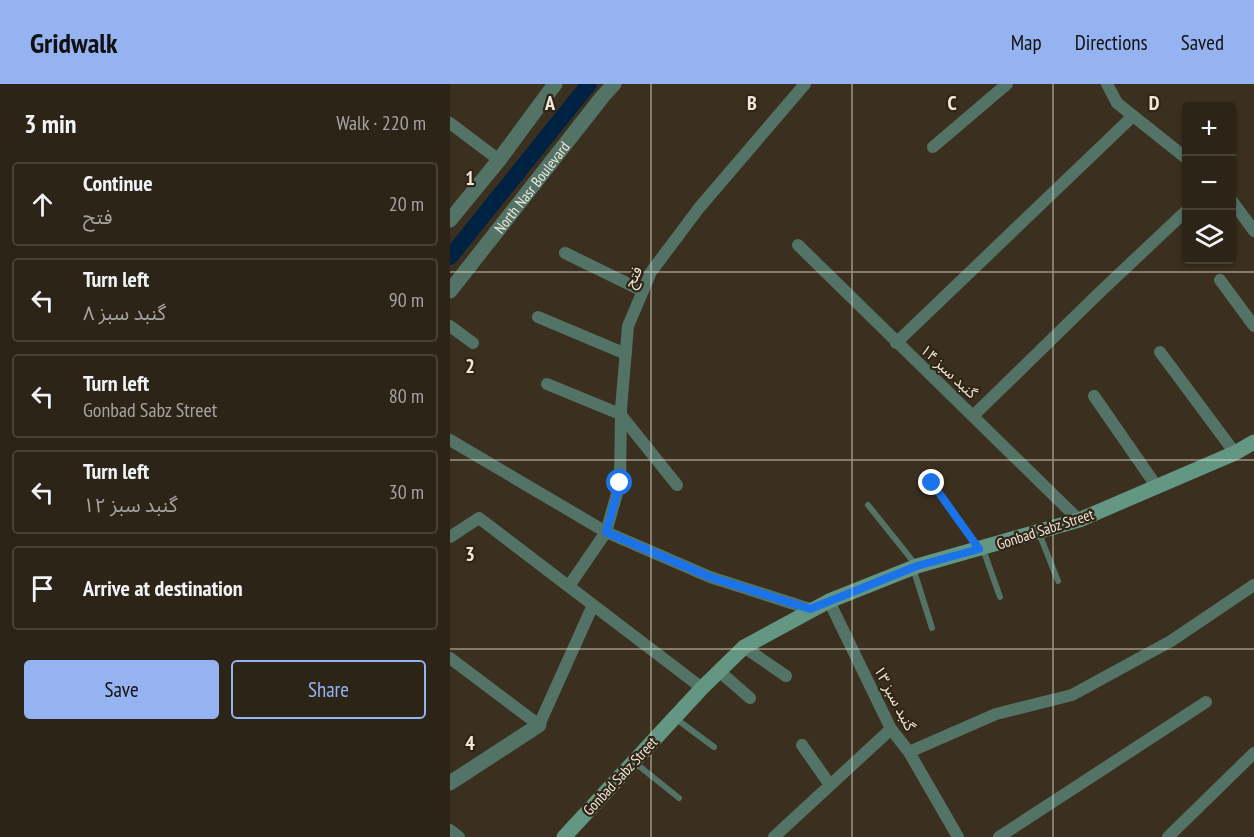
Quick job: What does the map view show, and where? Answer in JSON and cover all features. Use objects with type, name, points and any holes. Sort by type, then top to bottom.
[{"type":"main road","name":"Gonbad Sabz Street","points":[[568,836],[702,688],[744,647],[810,609],[915,567],[1079,520],[1235,453],[1254,442]]},
{"type":"street","points":[[450,220],[499,160],[555,84]]},
{"type":"street","name":"North Nasr Boulevard","points":[[450,291],[603,96],[615,84]]},
{"type":"street","name":"فتح","points":[[569,586],[606,532],[620,483],[620,414],[628,326],[651,272],[699,208],[805,84]]},
{"type":"street","points":[[933,147],[1007,84]]},
{"type":"street","points":[[1107,84],[1117,103],[1183,156]]},
{"type":"street","points":[[896,343],[1132,116]]},
{"type":"street","points":[[450,123],[499,160]]},
{"type":"street","points":[[1236,206],[1254,231]]},
{"type":"street","points":[[974,415],[1182,215]]},
{"type":"street","name":"گنبد سبز ۱۴","points":[[798,245],[1079,520]]},
{"type":"street","points":[[565,253],[643,291]]},
{"type":"street","points":[[1220,280],[1254,326]]},
{"type":"street","points":[[538,317],[626,354]]},
{"type":"street","points":[[450,326],[473,344]]},
{"type":"street","points":[[1160,352],[1235,453]]},
{"type":"street","points":[[547,384],[620,414],[677,485]]},
{"type":"street","points":[[1094,396],[1157,487]]},
{"type":"street","points":[[450,440],[606,532],[710,577],[810,609]]},
{"type":"street","points":[[452,532],[479,518],[702,688]]},
{"type":"street","points":[[909,752],[996,714],[1072,695],[1171,641],[1254,585]]},
{"type":"street","name":"گنبد سبز ۱۳","points":[[829,601],[891,729],[909,752],[958,837]]},
{"type":"street","points":[[450,783],[539,725],[593,605]]},
{"type":"street","points":[[744,647],[786,676]]},
{"type":"street","points":[[450,658],[539,725]]},
{"type":"street","points":[[719,671],[750,698]]},
{"type":"street","points":[[999,837],[1206,702]]},
{"type":"street","points":[[774,837],[891,729]]},
{"type":"street","points":[[802,745],[830,785]]},
{"type":"street","points":[[1168,837],[1254,753]]},
{"type":"street","points":[[450,830],[459,837]]},
{"type":"lane","points":[[932,483],[981,549],[1000,597]]},
{"type":"lane","points":[[868,504],[915,567],[932,628]]},
{"type":"lane","points":[[1038,532],[1058,581]]},
{"type":"lane","points":[[675,717],[714,747]]},
{"type":"lane","points":[[634,762],[679,798]]},
{"type":"waterway","points":[[450,257],[589,84]]},
{"type":"route","points":[[620,483],[606,532],[710,577],[810,609],[917,566],[979,549],[932,483]]}]
